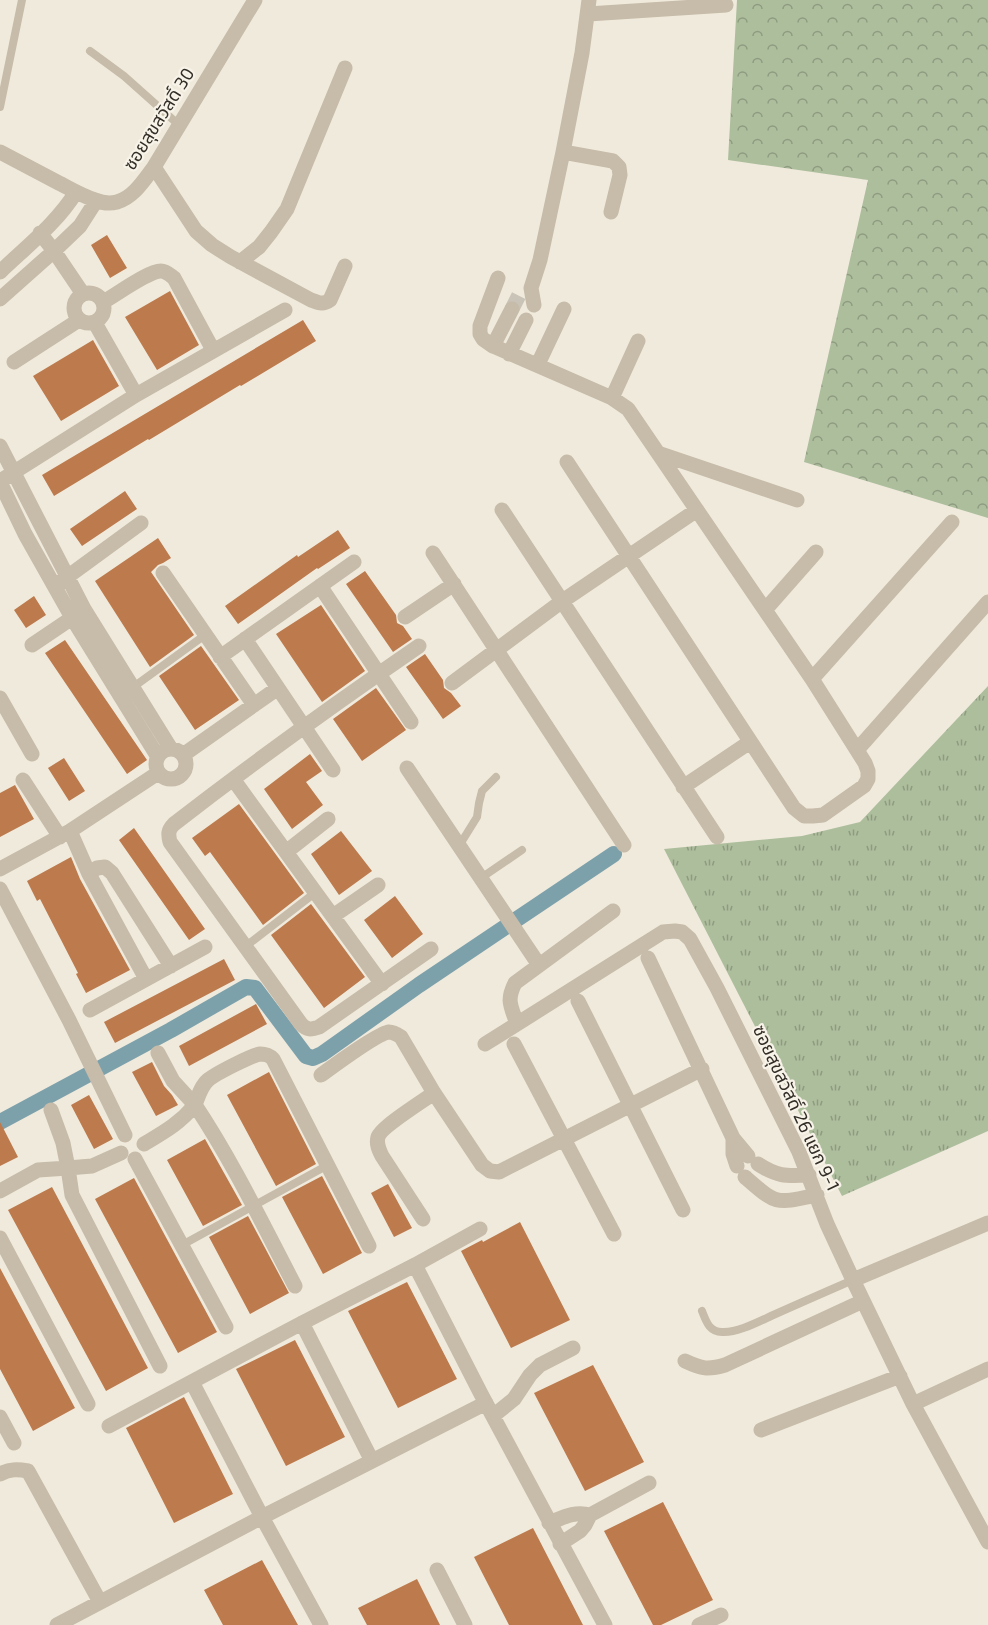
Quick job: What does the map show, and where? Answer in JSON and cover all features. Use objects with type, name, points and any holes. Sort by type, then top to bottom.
[{"type":"street","name":"ซอยสุขสวัสดิ์ 30","points":[[0,152],[96,201],[109,203],[124,199],[143,182],[154,167],[255,0]]},
{"type":"street","points":[[534,305],[525,292],[540,260],[563,152],[589,7],[726,5]]},
{"type":"street","points":[[240,262],[259,248],[287,209],[345,68]]},
{"type":"street","points":[[563,152],[613,162],[619,167],[619,183],[611,212]]},
{"type":"street","points":[[154,167],[196,231],[212,245],[320,304],[330,300],[345,266]]},
{"type":"street","points":[[0,272],[67,207],[76,192]]},
{"type":"street","points":[[0,299],[80,226],[96,201]]},
{"type":"street","points":[[40,233],[83,294]]},
{"type":"street","points":[[104,302],[151,273],[167,272],[174,278],[213,350]]},
{"type":"street","points":[[498,278],[480,326],[483,339],[509,354],[538,364],[612,398],[628,409],[812,679],[857,750],[868,771],[868,779],[864,786],[823,815],[804,816],[794,808],[567,462]]},
{"type":"street","points":[[83,294],[94,294],[104,302],[104,314],[95,323],[84,323],[75,315],[75,303],[83,294]]},
{"type":"street","points":[[493,346],[512,309]]},
{"type":"street","points":[[538,364],[564,309]]},
{"type":"street","points":[[278,688],[254,705],[171,753],[156,763],[158,773],[163,778],[169,780],[180,777],[186,767],[186,760],[171,753],[72,618],[25,534],[0,481],[136,395],[285,310]]},
{"type":"street","points":[[14,362],[79,320]]},
{"type":"street","points":[[509,354],[526,320]]},
{"type":"street","points":[[95,323],[136,395]]},
{"type":"street","points":[[612,398],[638,341]]},
{"type":"street","points":[[0,446],[66,577],[171,753]]},
{"type":"street","points":[[658,453],[797,500]]},
{"type":"street","points":[[502,510],[717,837]]},
{"type":"street","points":[[452,682],[561,602],[698,510]]},
{"type":"street","points":[[812,679],[952,522]]},
{"type":"street","points":[[55,587],[141,523]]},
{"type":"street","points":[[765,610],[816,552]]},
{"type":"street","points":[[434,553],[624,845]]},
{"type":"street","points":[[220,657],[354,562]]},
{"type":"street","points":[[163,573],[254,705]]},
{"type":"street","points":[[405,617],[454,584]]},
{"type":"street","points":[[320,586],[411,722]]},
{"type":"street","points":[[857,750],[988,602]]},
{"type":"street","points":[[32,645],[72,618]]},
{"type":"street","points":[[245,639],[333,770]]},
{"type":"street","points":[[419,646],[303,726],[233,778],[169,828],[168,835],[170,842],[301,1024],[310,1030],[319,1027],[431,949]]},
{"type":"street","points":[[0,698],[32,754]]},
{"type":"street","points":[[683,787],[750,742]]},
{"type":"street","points":[[407,768],[539,965]]},
{"type":"street","points":[[0,869],[65,834],[158,773]]},
{"type":"street","points":[[233,778],[382,984]]},
{"type":"street","points":[[23,780],[65,834],[146,979]]},
{"type":"street","points":[[286,852],[328,819]]},
{"type":"street","points":[[89,874],[97,868],[105,867],[112,873],[171,966]]},
{"type":"street","points":[[333,916],[378,885]]},
{"type":"street","points":[[0,889],[69,1020],[125,1134]]},
{"type":"street","points":[[517,1024],[510,1003],[510,994],[515,983],[613,911]]},
{"type":"street","name":"ซอยสุขสวัสดิ์ 26 แยก 9-1","points":[[485,1044],[663,932],[682,932],[690,939],[799,1152],[827,1224],[900,1376],[988,1542]]},
{"type":"street","points":[[90,1010],[205,947]]},
{"type":"street","points":[[648,958],[733,1138],[733,1154],[752,1167],[786,1176],[809,1175]]},
{"type":"street","points":[[578,1001],[683,1210]]},
{"type":"street","points":[[321,1075],[376,1038],[388,1032],[396,1034],[402,1038],[434,1093],[482,1165],[490,1172],[499,1172],[702,1069]]},
{"type":"street","points":[[514,1044],[614,1234]]},
{"type":"street","points":[[158,1053],[173,1080],[195,1105],[209,1126],[295,1286]]},
{"type":"street","points":[[144,1144],[174,1127],[184,1118],[195,1105],[208,1079],[252,1056],[268,1054],[273,1059],[369,1246]]},
{"type":"street","points":[[423,1219],[377,1145],[378,1136],[386,1128],[434,1093]]},
{"type":"street","points":[[51,1110],[63,1143],[72,1195],[160,1366]]},
{"type":"street","points":[[0,1191],[38,1170],[92,1166],[128,1156],[142,1154],[144,1144],[139,1135],[125,1134],[118,1146],[128,1156],[182,1245],[226,1328]]},
{"type":"street","points":[[752,1167],[760,1190],[768,1197],[779,1201],[816,1195]]},
{"type":"street","points":[[853,1280],[988,1223]]},
{"type":"street","points":[[109,1426],[480,1229]]},
{"type":"street","points":[[0,1238],[88,1404]]},
{"type":"street","points":[[415,1265],[560,1544],[605,1625]]},
{"type":"street","points":[[685,1361],[699,1368],[711,1369],[725,1365],[863,1301]]},
{"type":"street","points":[[302,1323],[372,1461]]},
{"type":"street","points":[[57,1625],[372,1461],[514,1399],[530,1375],[540,1365],[573,1348]]},
{"type":"street","points":[[914,1404],[988,1369]]},
{"type":"street","points":[[761,1430],[900,1376]]},
{"type":"street","points":[[192,1382],[321,1625]]},
{"type":"street","points":[[0,1417],[14,1443]]},
{"type":"street","points":[[0,1474],[17,1469],[28,1472],[100,1602]]},
{"type":"street","points":[[560,1544],[580,1531],[590,1515],[649,1483]]},
{"type":"street","points":[[549,1523],[573,1514],[590,1515]]},
{"type":"street","points":[[437,1570],[465,1625]]},
{"type":"street","points":[[699,1625],[721,1615]]},
{"type":"lane","points":[[0,107],[22,0]]},
{"type":"lane","points":[[90,51],[124,76],[178,125]]},
{"type":"lane","points":[[132,688],[205,635]]},
{"type":"lane","points":[[459,846],[477,817],[482,791],[495,777]]},
{"type":"lane","points":[[481,878],[522,850]]},
{"type":"lane","points":[[246,946],[316,892]]},
{"type":"lane","points":[[182,1245],[328,1165]]},
{"type":"lane","points":[[702,1311],[706,1324],[712,1329],[721,1333],[730,1332],[853,1280]]},
{"type":"green space","points":[[737,0],[988,0],[988,518],[804,462],[868,180],[728,160]]},
{"type":"green space","points":[[988,686],[988,1131],[842,1196],[664,849],[802,836],[860,822]]},
{"type":"building","points":[[107,235],[127,268],[110,278],[91,245]]},
{"type":"building","points":[[170,291],[199,345],[157,370],[125,317]]},
{"type":"building","points":[[303,320],[316,341],[54,496],[42,475]]},
{"type":"building","points":[[93,340],[119,386],[61,421],[33,376]]},
{"type":"building","points":[[125,491],[137,509],[82,546],[70,529]]},
{"type":"building","points":[[338,530],[350,548],[317,568],[238,624],[225,606],[297,555],[298,557]]},
{"type":"building","points":[[158,538],[171,558],[151,572],[194,635],[150,667],[95,581]]},
{"type":"building","points":[[365,571],[396,615],[397,623],[403,626],[412,639],[393,652],[346,584]]},
{"type":"building","points":[[34,596],[46,615],[26,628],[14,610]]},
{"type":"building","points":[[321,605],[365,671],[322,702],[276,634]]},
{"type":"building","points":[[65,640],[147,760],[127,774],[45,653]]},
{"type":"building","points":[[201,646],[239,700],[195,730],[159,676]]},
{"type":"building","points":[[425,654],[443,680],[444,688],[461,706],[443,719],[406,667]]},
{"type":"building","points":[[376,688],[406,730],[362,761],[333,719]]},
{"type":"building","points":[[310,754],[322,771],[306,782],[323,805],[292,829],[264,789]]},
{"type":"building","points":[[64,758],[85,791],[69,801],[48,768]]},
{"type":"building","points":[[15,785],[34,819],[0,837],[0,793]]},
{"type":"building","points":[[239,804],[304,893],[263,925],[210,852],[205,856],[192,838]]},
{"type":"building","points":[[134,828],[205,929],[189,940],[119,840]]},
{"type":"building","points":[[341,831],[372,871],[339,895],[311,854]]},
{"type":"building","points":[[71,857],[80,879],[130,970],[86,993],[40,899],[37,901],[27,881]]},
{"type":"building","points":[[395,896],[423,934],[392,958],[364,920]]},
{"type":"building","points":[[311,904],[365,977],[324,1008],[271,935]]},
{"type":"building","points":[[224,959],[235,980],[115,1043],[104,1022]]},
{"type":"building","points":[[256,1004],[267,1024],[189,1066],[179,1046]]},
{"type":"building","points":[[152,1062],[164,1086],[178,1105],[156,1116],[132,1072]]},
{"type":"building","points":[[269,1072],[316,1164],[276,1186],[227,1095]]},
{"type":"building","points":[[89,1095],[113,1139],[94,1149],[71,1105]]},
{"type":"building","points":[[0,1122],[18,1157],[0,1166]]},
{"type":"building","points":[[205,1139],[242,1205],[203,1226],[167,1160]]},
{"type":"building","points":[[322,1176],[362,1253],[323,1274],[282,1197]]},
{"type":"building","points":[[134,1178],[217,1332],[178,1353],[95,1199]]},
{"type":"building","points":[[388,1184],[412,1228],[394,1237],[371,1193]]},
{"type":"building","points":[[52,1187],[148,1368],[106,1391],[8,1210]]},
{"type":"building","points":[[248,1216],[289,1293],[250,1314],[209,1237]]},
{"type":"building","points":[[520,1222],[570,1320],[511,1348],[461,1251]]},
{"type":"building","points":[[0,1268],[75,1408],[33,1431],[0,1369]]},
{"type":"building","points":[[407,1282],[457,1379],[398,1408],[348,1311]]},
{"type":"building","points":[[295,1340],[345,1437],[286,1466],[236,1369]]},
{"type":"building","points":[[593,1365],[644,1462],[585,1491],[534,1393]]},
{"type":"building","points":[[184,1397],[233,1494],[174,1523],[126,1428]]},
{"type":"building","points":[[663,1502],[713,1600],[661,1625],[653,1625],[604,1531]]},
{"type":"building","points":[[533,1528],[583,1625],[509,1625],[474,1557]]},
{"type":"building","points":[[262,1560],[298,1625],[223,1625],[204,1590]]},
{"type":"building","points":[[417,1579],[440,1625],[367,1625],[358,1608]]},
{"type":"waterway","points":[[0,1122],[246,987],[255,988],[306,1056],[313,1058],[614,854]]},
{"type":"tunnel","points":[[512,309],[519,295]]}]
